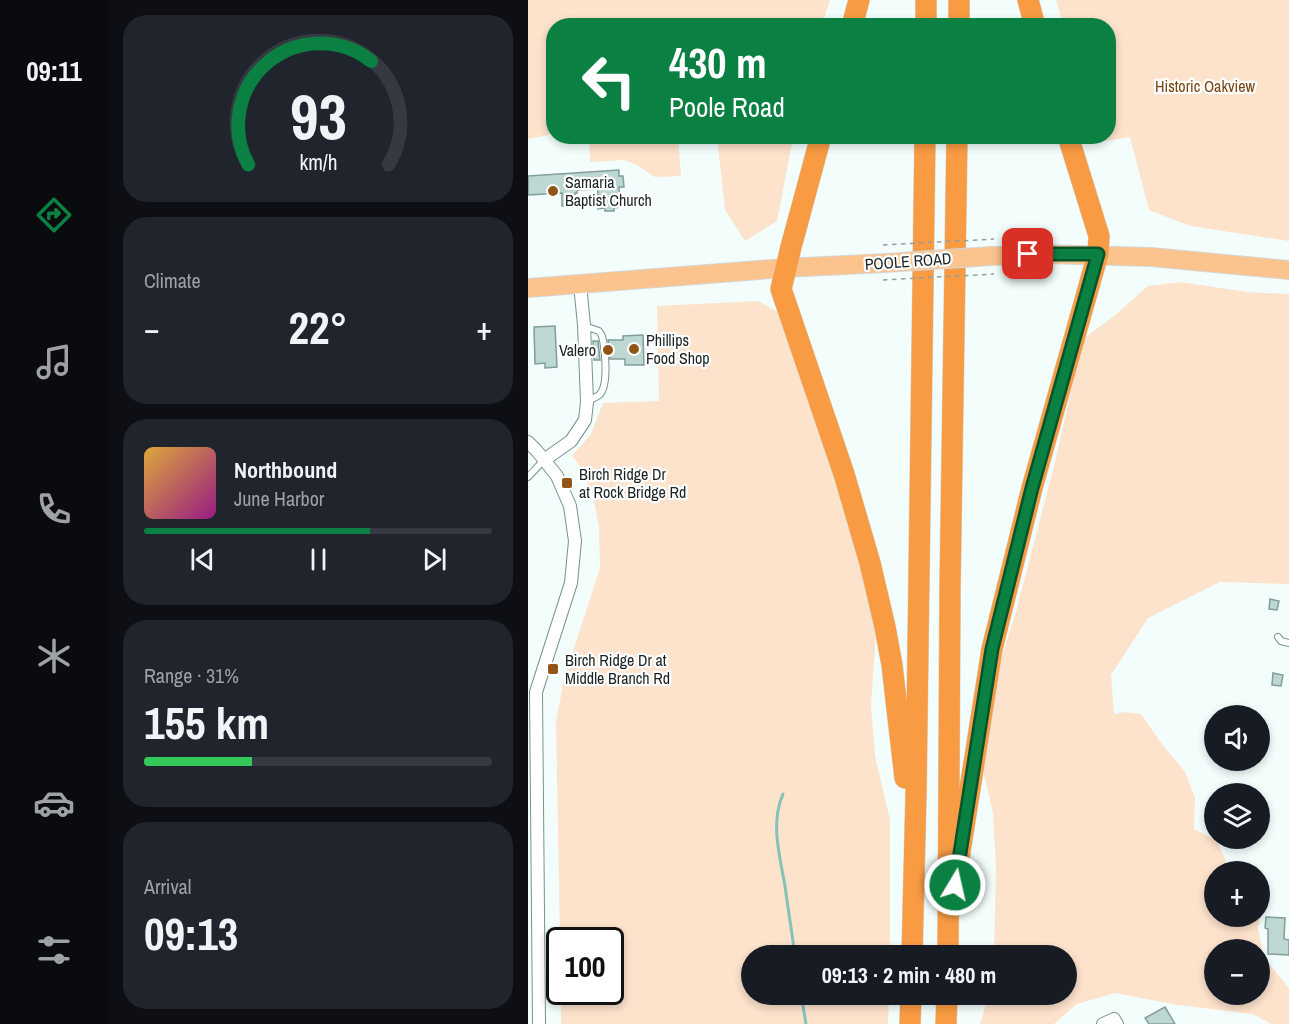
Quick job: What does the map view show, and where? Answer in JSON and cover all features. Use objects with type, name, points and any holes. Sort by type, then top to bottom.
[{"type":"highway","points":[[854,18],[860,0]]},
{"type":"highway","points":[[926,0],[926,18]]},
{"type":"highway","points":[[959,0],[959,18]]},
{"type":"highway","points":[[1028,0],[1033,18]]},
{"type":"highway","points":[[819,144],[785,268],[782,289],[847,484],[870,563],[885,627],[892,664],[914,856]]},
{"type":"highway","points":[[912,945],[925,144]]},
{"type":"highway","points":[[948,945],[950,588],[957,144]]},
{"type":"highway","points":[[948,927],[992,649],[1032,488],[1098,254],[1099,236],[1070,144]]},
{"type":"highway","points":[[910,1024],[911,1005]]},
{"type":"highway","points":[[946,1024],[947,1005]]},
{"type":"main road","name":"POOLE ROAD","points":[[528,288],[884,262],[993,248],[1046,254],[1163,258],[1289,270]]},
{"type":"street","points":[[544,460],[571,441],[585,420],[587,402],[580,284]]},
{"type":"street","points":[[528,442],[557,476],[570,506],[575,541],[571,583],[532,692],[539,1024]]},
{"type":"street","points":[[1103,1024],[1114,1019],[1117,1024]]},
{"type":"lane","points":[[584,325],[599,331],[602,336],[605,373],[601,393],[587,402]]},
{"type":"lane","points":[[528,477],[544,460]]},
{"type":"lane","points":[[1278,637],[1289,644]]},
{"type":"path","points":[[884,262],[993,248]]},
{"type":"path","points":[[884,262],[994,274]]},
{"type":"green space","points":[[528,0],[830,0],[824,18],[546,18],[546,136],[528,139]]},
{"type":"green space","name":"Historic Oakview","points":[[1056,0],[1289,0],[1289,241],[1190,226],[1149,210],[1130,137],[1116,139],[1116,18],[1061,18]]},
{"type":"green space","points":[[589,144],[679,144],[681,176],[655,177],[637,165],[624,160],[590,162]]},
{"type":"green space","points":[[718,144],[792,144],[777,221],[745,241],[725,210]]},
{"type":"green space","points":[[1181,282],[1247,292],[1289,294],[1289,584],[1220,582],[1148,618],[1111,675],[1114,714],[1125,712],[1141,714],[1185,772],[1195,798],[1194,829],[1204,834],[1204,849],[1220,849],[1225,859],[1226,861],[1204,861],[1204,927],[1258,927],[1260,939],[1204,939],[1204,1005],[1270,1005],[1270,965],[1289,988],[1289,1024],[1272,1024],[1252,1014],[1178,1005],[1115,993],[1077,1004],[1077,945],[994,945],[996,868],[993,813],[983,770],[996,674],[1016,612],[1054,466],[1083,339],[1148,286]]},
{"type":"green space","points":[[758,301],[778,312],[796,352],[858,559],[876,631],[871,706],[875,756],[890,820],[890,945],[741,945],[741,1005],[889,1005],[888,1024],[561,1024],[561,1005],[624,1005],[624,927],[560,927],[556,721],[563,682],[600,568],[599,527],[592,492],[572,456],[591,434],[603,403],[659,401],[657,306]]},
{"type":"green space","points":[[986,1005],[1076,1005],[1054,1024],[980,1024]]},
{"type":"building","name":"Samaria Baptist Church","points":[[619,170],[619,176],[623,176],[624,187],[619,187],[620,207],[614,208],[614,211],[605,211],[605,208],[598,209],[598,189],[577,190],[576,205],[562,206],[562,193],[528,195],[528,176]]},
{"type":"building","points":[[555,326],[557,367],[545,368],[545,363],[535,364],[534,327]]},
{"type":"building","name":"Phillips Food Shop","points":[[643,335],[644,365],[625,365],[625,359],[610,359],[608,340],[623,340],[623,336]]},
{"type":"building","points":[[593,341],[598,341],[600,360],[594,360]]},
{"type":"building","points":[[1270,599],[1279,601],[1277,610],[1269,609]]},
{"type":"building","points":[[1273,673],[1283,675],[1281,686],[1272,685]]},
{"type":"building","points":[[1270,917],[1285,918],[1284,939],[1289,940],[1289,955],[1270,954],[1270,939],[1268,939],[1268,929],[1265,928],[1270,927]]},
{"type":"building","points":[[1165,1007],[1175,1024],[1149,1024],[1145,1018]]},
{"type":"waterway","points":[[783,794],[777,817],[777,840],[793,945]]},
{"type":"waterway","points":[[803,1005],[806,1024]]},
{"type":"place","name":"Samaria Baptist Church","points":[[553,191]]},
{"type":"place","name":"Phillips Food Shop","points":[[634,349]]},
{"type":"place","name":"Valero","points":[[608,350]]},
{"type":"place","name":"Birch Ridge Dr at Rock Bridge Rd","points":[[567,483]]},
{"type":"place","name":"Birch Ridge Dr at Middle Branch Rd","points":[[553,669]]},
{"type":"route","points":[[955,885],[992,649],[1032,488],[1098,254],[1028,254]]}]
